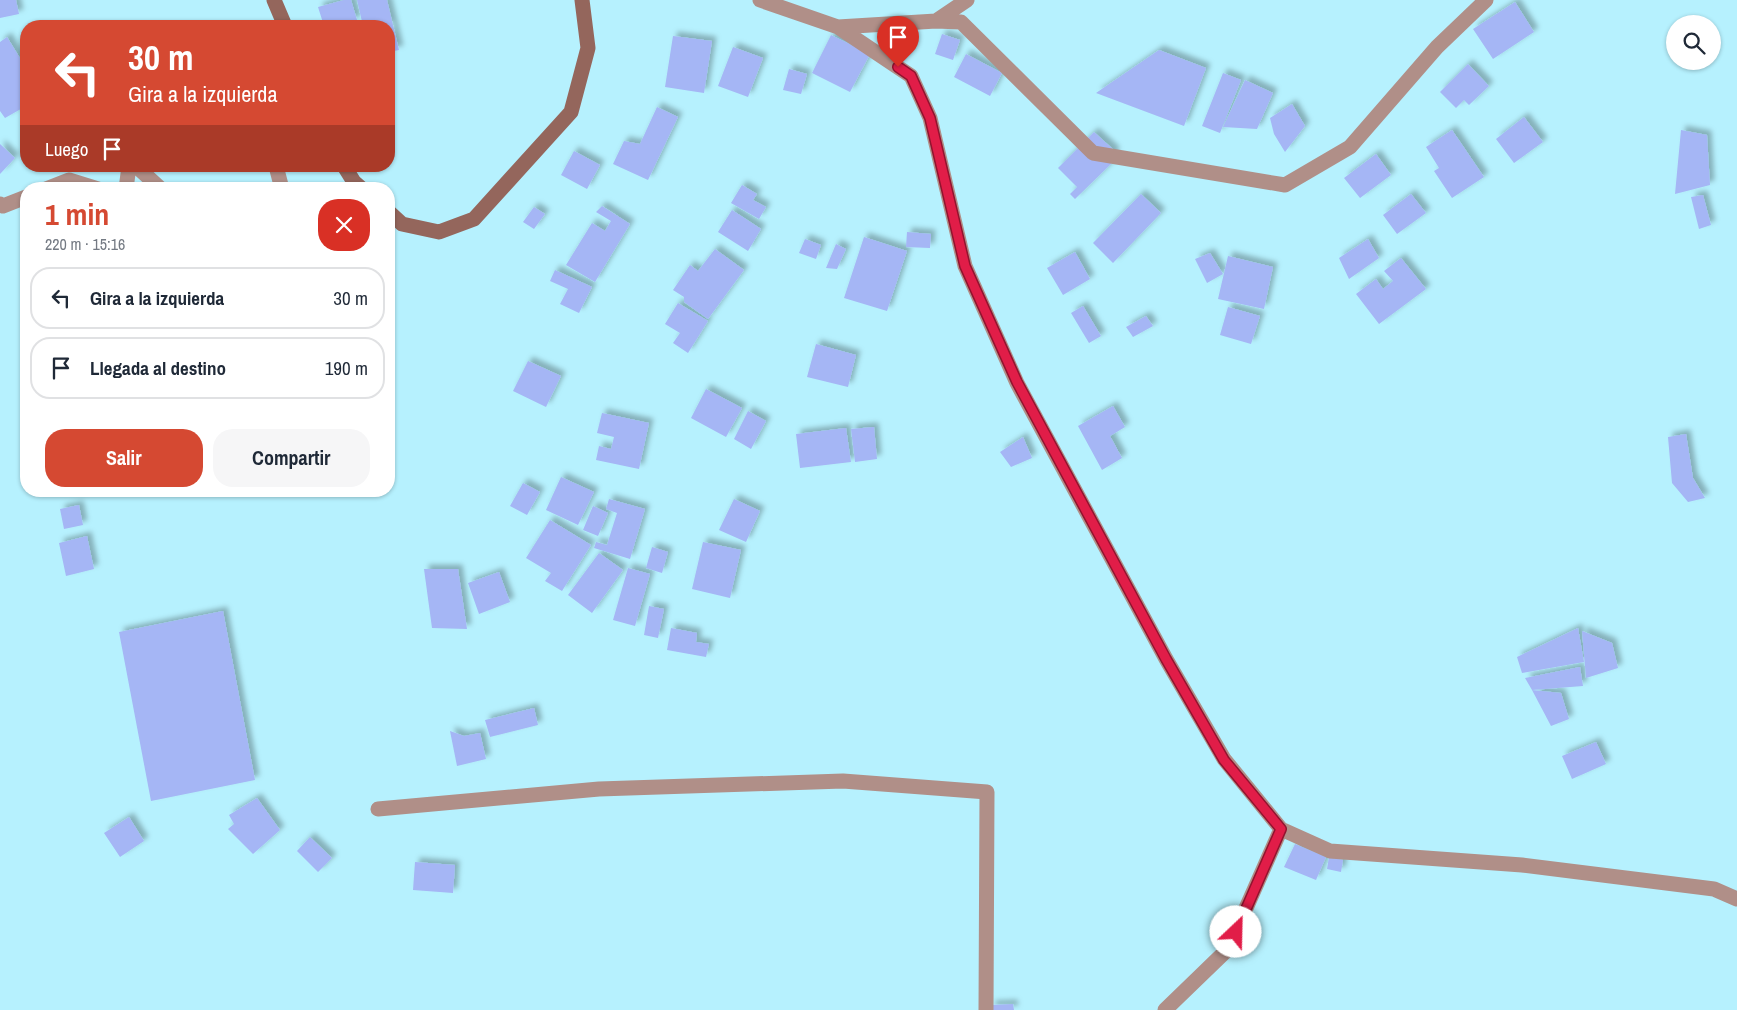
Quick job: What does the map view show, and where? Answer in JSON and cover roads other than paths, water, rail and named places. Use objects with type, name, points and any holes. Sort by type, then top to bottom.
[{"type":"street","points":[[274,0],[282,20]]},
{"type":"street","points":[[395,218],[402,224],[439,232],[474,219],[571,112],[588,48],[582,0]]},
{"type":"street","points":[[760,0],[838,27],[911,76],[930,118],[965,266],[1017,382],[1166,659],[1224,760],[1281,829],[1330,852],[1522,865],[1714,889],[1737,898]]},
{"type":"street","points":[[936,22],[967,0]]},
{"type":"street","points":[[838,27],[961,22],[1092,153],[1285,184],[1350,147],[1436,47],[1486,0]]},
{"type":"street","points":[[143,172],[153,182]]},
{"type":"street","points":[[0,204],[2,206],[20,198]]},
{"type":"street","points":[[378,809],[599,789],[833,781],[987,792],[986,1010]]},
{"type":"street","points":[[1165,1010],[1228,949],[1281,829]]}]
